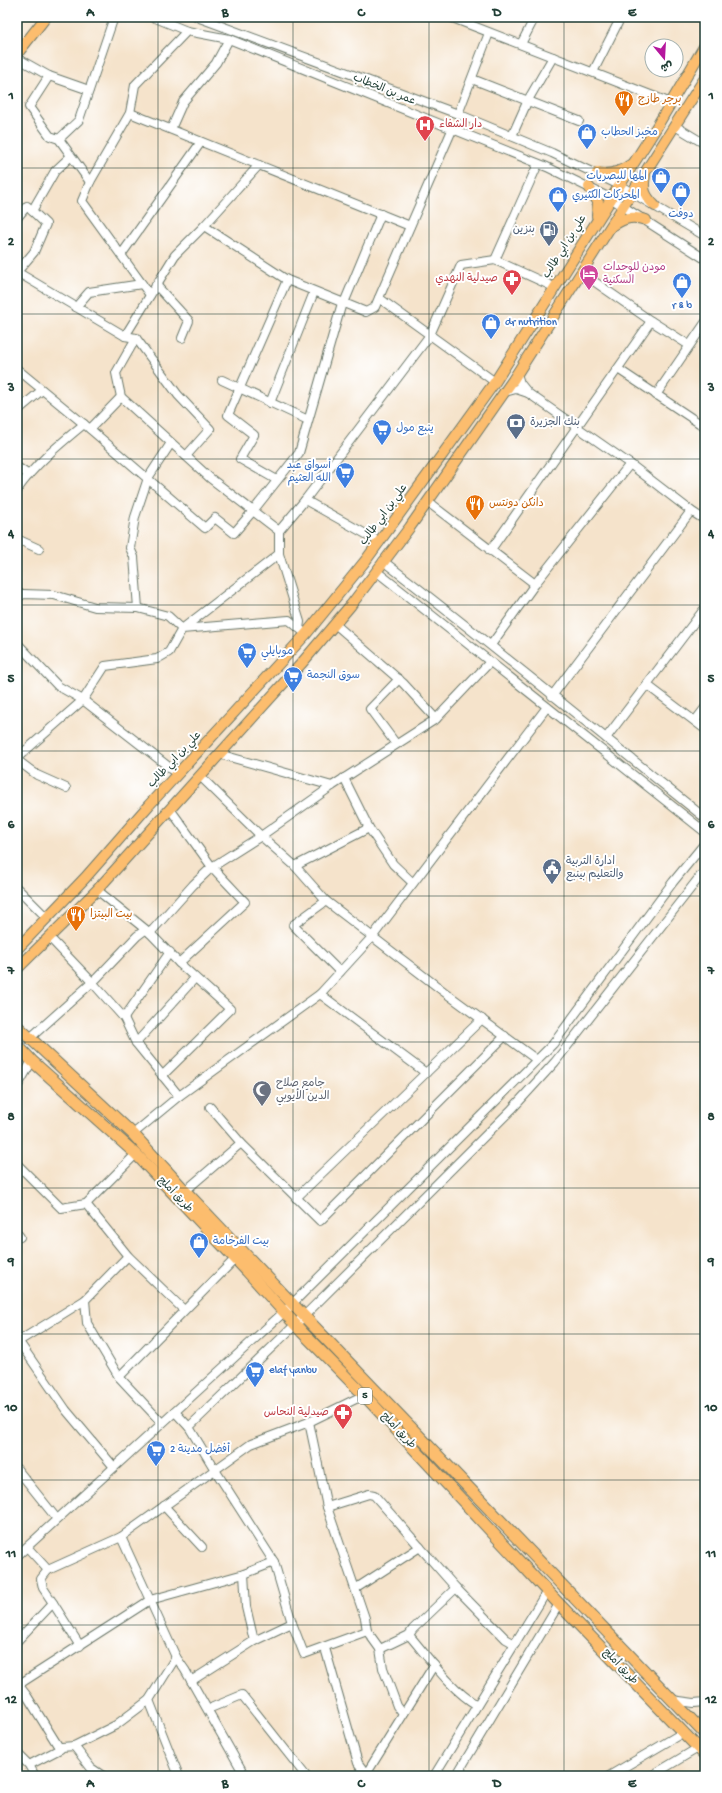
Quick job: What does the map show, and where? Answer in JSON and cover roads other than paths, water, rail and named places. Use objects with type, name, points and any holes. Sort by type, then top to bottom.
[{"type":"highway","name":"طريق أملج","points":[[17,1026],[133,1134],[292,1304],[705,1734]]},
{"type":"highway","name":"طريق أملج","points":[[17,1045],[136,1154],[295,1325],[364,1395],[559,1604],[702,1752]]},
{"type":"main road","points":[[17,54],[46,17]]},
{"type":"main road","name":"علي بن ابي طالب","points":[[17,949],[85,878],[303,631],[341,592],[380,542],[495,382],[597,218],[671,103],[705,45]]},
{"type":"main road","points":[[17,969],[97,890],[200,776],[301,664],[335,624],[376,571],[428,502],[505,392],[611,228],[705,78]]},
{"type":"main road","points":[[597,173],[616,173],[633,163]]},
{"type":"main road","points":[[646,172],[644,190],[646,197],[655,206]]},
{"type":"main road","points":[[589,187],[598,202],[597,218]]},
{"type":"main road","points":[[611,228],[627,218],[637,217],[646,220]]},
{"type":"street","points":[[59,139],[79,120],[114,17]]},
{"type":"street","name":"عمر بن الخطاب","points":[[153,17],[187,31],[229,39],[538,164],[610,198],[705,259]]},
{"type":"street","name":"عمر بن الخطاب","points":[[197,17],[458,114],[512,136],[597,173],[705,236]]},
{"type":"street","points":[[450,17],[671,103]]},
{"type":"street","points":[[521,44],[535,17]]},
{"type":"street","points":[[593,72],[621,17]]},
{"type":"street","points":[[150,295],[82,202],[90,182],[130,113],[136,85],[187,31]]},
{"type":"street","points":[[458,114],[489,33]]},
{"type":"street","points":[[171,130],[183,102],[216,63],[229,39]]},
{"type":"street","points":[[512,136],[528,100],[553,57]]},
{"type":"street","points":[[17,58],[49,76],[89,90]]},
{"type":"street","points":[[49,76],[28,107],[50,136],[59,139],[70,157],[90,182]]},
{"type":"street","points":[[472,79],[579,121]]},
{"type":"street","points":[[130,113],[410,226]]},
{"type":"street","points":[[675,126],[704,143]]},
{"type":"street","points":[[204,226],[287,280],[366,312],[375,307],[452,130]]},
{"type":"street","points":[[121,255],[201,142]]},
{"type":"street","points":[[32,211],[56,171],[70,157]]},
{"type":"street","points":[[495,260],[538,164]]},
{"type":"street","points":[[125,336],[175,255],[204,226],[259,165]]},
{"type":"street","points":[[17,218],[27,206],[46,224],[34,252],[17,272],[125,336],[136,338],[178,395],[210,429],[186,456]]},
{"type":"street","points":[[17,368],[205,528],[215,518],[234,533],[253,511],[298,452],[343,303],[380,214]]},
{"type":"street","points":[[303,631],[279,554],[279,531],[305,500],[430,335],[461,265],[495,260],[554,287]]},
{"type":"street","points":[[582,273],[689,346]]},
{"type":"street","points":[[277,480],[240,459],[254,435],[228,415],[241,389],[287,280]]},
{"type":"street","points":[[76,307],[89,292],[142,284]]},
{"type":"street","points":[[156,285],[190,321],[182,338]]},
{"type":"street","points":[[270,402],[314,292]]},
{"type":"street","points":[[379,298],[495,382]]},
{"type":"street","points":[[490,550],[578,427],[651,321]]},
{"type":"street","points":[[656,395],[705,323]]},
{"type":"street","points":[[136,338],[116,373],[121,397],[210,478],[279,531]]},
{"type":"street","points":[[618,369],[705,427]]},
{"type":"street","points":[[517,374],[520,383],[528,393]]},
{"type":"street","points":[[222,380],[308,420]]},
{"type":"street","points":[[505,392],[516,389],[528,393],[630,464],[705,520]]},
{"type":"street","points":[[17,410],[42,390]]},
{"type":"street","points":[[17,490],[29,475],[57,447],[87,426],[121,397]]},
{"type":"street","points":[[138,608],[134,557],[130,548],[135,518],[148,478],[171,443]]},
{"type":"street","points":[[491,645],[535,584],[630,464]]},
{"type":"street","points":[[17,467],[29,475]]},
{"type":"street","points":[[305,500],[380,542]]},
{"type":"street","points":[[428,502],[535,584]]},
{"type":"street","points":[[552,696],[691,511]]},
{"type":"street","points":[[17,539],[39,549]]},
{"type":"street","points":[[66,788],[37,776],[17,759],[83,700],[105,666],[157,659],[169,652],[182,629],[279,554]]},
{"type":"street","points":[[383,561],[491,645],[552,696],[705,818]]},
{"type":"street","points":[[376,571],[705,832]]},
{"type":"street","points":[[17,600],[23,594],[54,594],[95,607],[138,608],[168,616],[182,629],[290,620],[303,631]]},
{"type":"street","points":[[606,738],[705,608]]},
{"type":"street","points":[[335,624],[399,679],[436,719]]},
{"type":"street","points":[[17,642],[58,686],[83,700],[178,774]]},
{"type":"street","points":[[29,1038],[92,982],[137,936],[148,932],[193,884],[212,867],[261,836],[344,778],[436,719],[490,662]]},
{"type":"street","points":[[396,744],[370,709],[399,679]]},
{"type":"street","points":[[647,685],[705,729]]},
{"type":"street","points":[[133,1134],[179,1096],[320,994],[373,936],[547,707]]},
{"type":"street","points":[[695,721],[705,708]]},
{"type":"street","points":[[219,754],[332,786]]},
{"type":"street","points":[[200,776],[261,836],[295,866],[326,901],[443,991],[537,1060]]},
{"type":"street","points":[[344,778],[369,828],[393,864],[413,883]]},
{"type":"street","points":[[170,809],[212,867],[245,902],[179,963]]},
{"type":"street","points":[[295,866],[369,828]]},
{"type":"street","points":[[17,1556],[284,1312],[553,1044],[674,882],[705,843]]},
{"type":"street","points":[[189,1426],[295,1325],[512,1109],[555,1062],[705,870]]},
{"type":"street","points":[[17,888],[47,918]]},
{"type":"street","points":[[97,890],[148,932],[170,952],[179,963],[230,1009],[162,1076]]},
{"type":"street","points":[[326,901],[293,925],[340,972]]},
{"type":"street","points":[[50,938],[124,1018],[136,1043],[179,1096]]},
{"type":"street","points":[[124,1018],[170,952]]},
{"type":"street","points":[[136,1043],[195,978]]},
{"type":"street","points":[[320,994],[426,1073]]},
{"type":"street","points":[[296,1198],[482,1019]]},
{"type":"street","points":[[210,1107],[241,1143],[320,1221],[505,1036]]},
{"type":"street","points":[[17,1087],[32,1060]]},
{"type":"street","points":[[185,1191],[241,1143]]},
{"type":"street","points":[[17,1164],[61,1208],[86,1204],[136,1154]]},
{"type":"street","points":[[86,1204],[128,1256],[184,1310]]},
{"type":"street","points":[[114,1467],[66,1410],[18,1340],[85,1300],[128,1256]]},
{"type":"street","points":[[119,1377],[235,1259]]},
{"type":"street","points":[[85,1300],[87,1323],[119,1377],[162,1423]]},
{"type":"street","points":[[80,1646],[43,1588],[41,1579],[48,1570],[121,1537],[251,1444],[309,1422],[364,1395]]},
{"type":"street","points":[[175,1412],[189,1426],[215,1470],[274,1562],[292,1623],[304,1654],[325,1648],[367,1631]]},
{"type":"street","points":[[309,1422],[327,1507],[365,1618],[367,1631],[380,1649],[383,1668],[397,1706],[403,1714]]},
{"type":"street","points":[[17,1469],[57,1519]]},
{"type":"street","points":[[327,1507],[369,1494],[374,1495],[456,1588],[506,1639],[514,1644]]},
{"type":"street","points":[[164,1506],[202,1547]]},
{"type":"street","points":[[121,1537],[176,1657],[245,1776]]},
{"type":"street","points":[[27,1547],[48,1570]]},
{"type":"street","points":[[358,1587],[420,1547]]},
{"type":"street","points":[[60,1749],[18,1684],[80,1646],[150,1600],[244,1574],[274,1562]]},
{"type":"street","points":[[244,1574],[246,1607],[254,1641]]},
{"type":"street","points":[[380,1649],[410,1635],[413,1629],[456,1588]]},
{"type":"street","points":[[434,1776],[547,1591]]},
{"type":"street","points":[[17,1641],[53,1603]]},
{"type":"street","points":[[456,1776],[559,1604]]},
{"type":"street","points":[[191,1681],[254,1641],[292,1623]]},
{"type":"street","points":[[410,1635],[434,1665],[468,1700],[477,1705]]},
{"type":"street","points":[[325,1648],[358,1763],[366,1775],[434,1665]]},
{"type":"street","points":[[28,1765],[62,1747],[74,1746],[116,1725],[149,1700],[176,1657]]},
{"type":"street","points":[[213,1707],[242,1695],[306,1776]]},
{"type":"street","points":[[149,1700],[179,1776]]},
{"type":"street","points":[[671,1700],[694,1703],[705,1702]]},
{"type":"street","points":[[609,1776],[684,1732]]},
{"type":"street","points":[[74,1746],[91,1768],[103,1776]]},
{"type":"street","points":[[651,1776],[702,1752]]},
{"type":"street","points":[[17,1753],[28,1765],[35,1776]]},
{"type":"place","name":"برجر طازج","points":[[624,117]]},
{"type":"place","name":"دار الشفاء","points":[[425,142]]},
{"type":"place","name":"مخبز الحطاب","points":[[587,150]]},
{"type":"place","name":"المها للبصريات","points":[[661,194]]},
{"type":"place","name":"دوفت","points":[[681,208]]},
{"type":"place","name":"المحركات الكثيري","points":[[558,213]]},
{"type":"place","name":"بنزين","points":[[549,247]]},
{"type":"place","name":"مودن للوحدات السكنية","points":[[589,291]]},
{"type":"place","name":"صيدلية النهدي","points":[[512,296]]},
{"type":"place","name":"r & b","points":[[682,299]]},
{"type":"place","name":"dr nutrition","points":[[491,340]]},
{"type":"place","name":"بنك الجزيرة","points":[[516,440]]},
{"type":"place","name":"ينبع مول","points":[[382,446]]},
{"type":"place","name":"أسواق عبد الله العثيم","points":[[345,489]]},
{"type":"place","name":"دانكن دونتس","points":[[475,521]]},
{"type":"place","name":"موبايلي","points":[[247,669]]},
{"type":"place","name":"سوق النجمة","points":[[293,693]]},
{"type":"place","name":"ادارة التربية والتعليم بينبع","points":[[552,885]]},
{"type":"place","name":"بيت البيتزا","points":[[76,932]]},
{"type":"place","name":"جامع صلاح الدين الأيوبي","points":[[262,1107]]},
{"type":"place","name":"بيت الفرخامة","points":[[199,1259]]},
{"type":"place","name":"elaf yanbu","points":[[255,1388]]},
{"type":"place","name":"صيدلية النحاس","points":[[343,1430]]},
{"type":"place","name":"2 أفضل مدينة","points":[[156,1467]]}]
